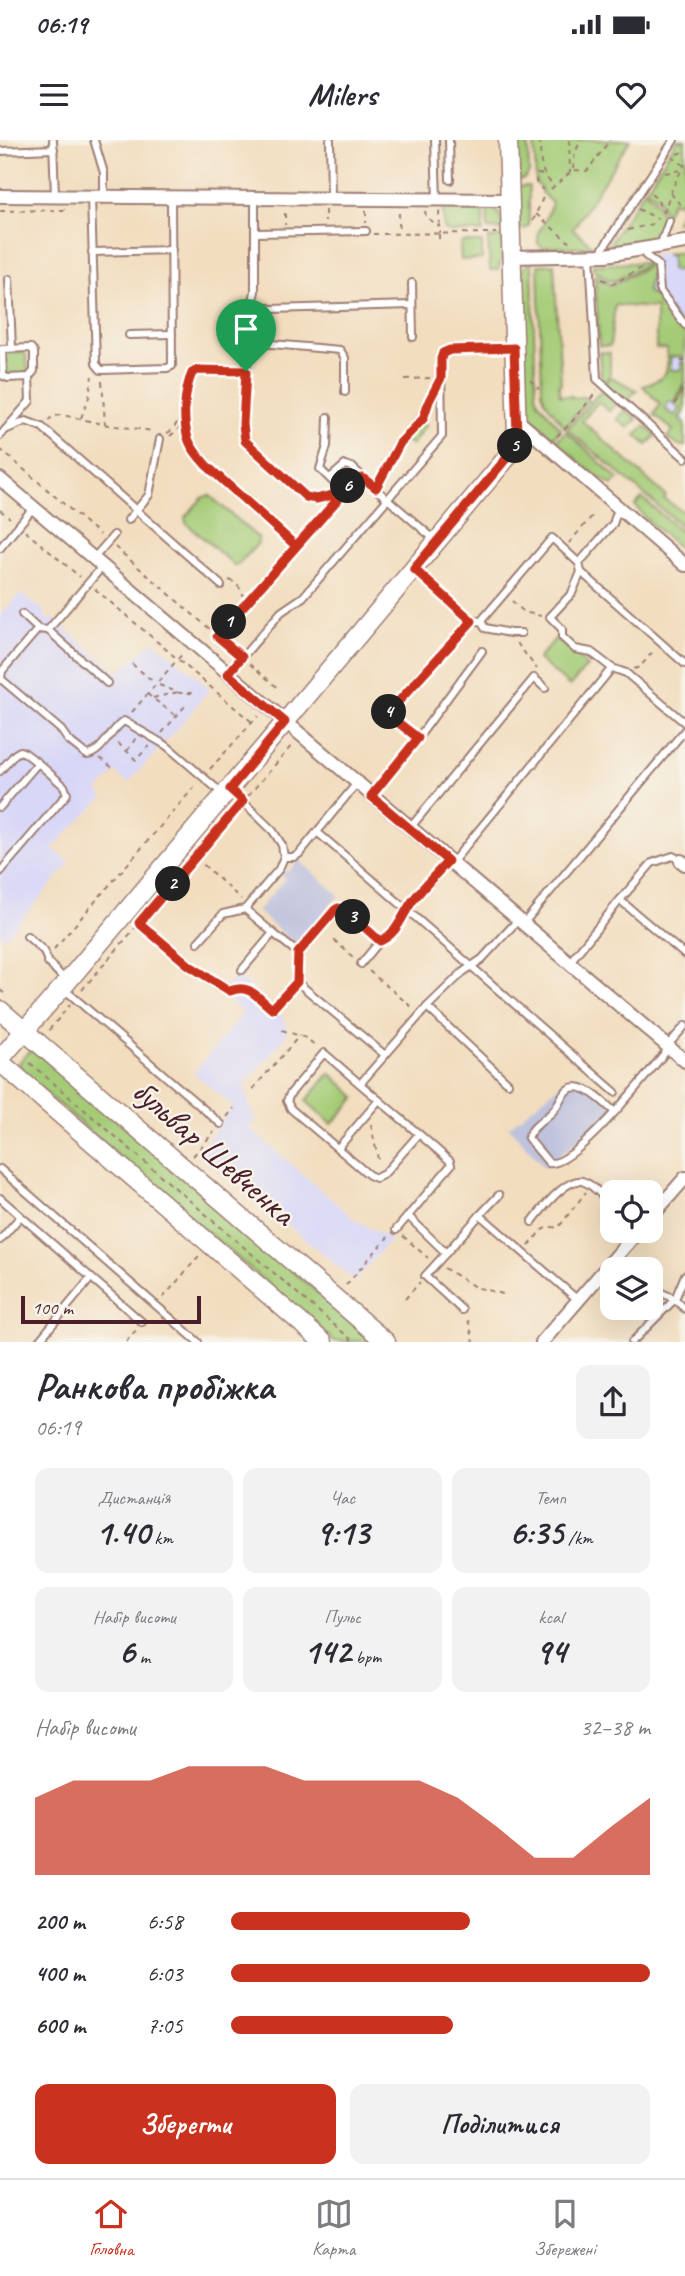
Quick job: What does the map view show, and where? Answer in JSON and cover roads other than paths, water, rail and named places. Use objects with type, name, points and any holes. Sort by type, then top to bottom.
[{"type":"street","points":[[0,1061],[25,1031],[68,989],[227,792],[512,452],[517,439],[508,140]]},
{"type":"street","points":[[0,196],[510,200]]},
{"type":"street","points":[[512,257],[646,253],[660,246],[685,242]]},
{"type":"street","points":[[516,419],[685,565]]},
{"type":"street","points":[[0,479],[685,1061]]},
{"type":"street","name":"бульвар Шевченка","points":[[2,1002],[25,1031],[386,1342]]},
{"type":"street","name":"бульвар Шевченка","points":[[0,1061],[323,1342]]},
{"type":"street","points":[[663,1203],[685,1178]]},
{"type":"street","points":[[542,1342],[600,1279]]},
{"type":"lane","points":[[53,140],[55,197]]},
{"type":"lane","points":[[94,140],[104,172],[97,197],[92,252],[96,365],[100,369],[170,368],[173,363],[171,198]]},
{"type":"lane","points":[[328,199],[330,140]]},
{"type":"lane","points":[[434,200],[435,140]]},
{"type":"lane","points":[[449,140],[450,180]]},
{"type":"lane","points":[[674,140],[595,255],[591,272],[596,376],[602,385],[684,454]]},
{"type":"lane","points":[[0,150],[54,149]]},
{"type":"lane","points":[[256,198],[253,302],[243,433],[249,446],[306,497],[316,499],[341,493],[356,478],[366,480]]},
{"type":"lane","points":[[660,246],[667,221]]},
{"type":"lane","points":[[255,233],[366,231]]},
{"type":"lane","points":[[92,252],[172,250]]},
{"type":"lane","points":[[646,253],[658,265],[662,294],[684,320]]},
{"type":"lane","points":[[9,279],[12,348]]},
{"type":"lane","points":[[412,283],[413,337]]},
{"type":"lane","points":[[253,302],[271,309],[412,305]]},
{"type":"lane","points":[[129,335],[172,334]]},
{"type":"lane","points":[[249,342],[340,350],[345,358],[345,392]]},
{"type":"lane","points":[[3,433],[30,401],[29,377],[34,371],[33,350],[28,347],[3,349],[3,376],[8,379],[29,377]]},
{"type":"lane","points":[[228,674],[281,612],[303,597],[442,436],[441,356],[446,350],[514,348]]},
{"type":"lane","points":[[328,417],[327,446],[320,466],[341,493]]},
{"type":"lane","points":[[3,433],[26,421],[42,427],[219,583]]},
{"type":"lane","points":[[128,520],[149,495],[159,439]]},
{"type":"lane","points":[[330,478],[345,465],[352,467],[437,542]]},
{"type":"lane","points":[[579,563],[613,524],[618,507]]},
{"type":"lane","points":[[0,548],[33,508]]},
{"type":"lane","points":[[48,630],[88,583],[114,535]]},
{"type":"lane","points":[[481,621],[552,538],[579,563],[581,572],[572,593],[550,617],[562,629],[562,637],[575,649],[591,652],[623,673],[685,723]]},
{"type":"lane","points":[[414,569],[472,621],[481,621]]},
{"type":"lane","points":[[581,572],[685,664]]},
{"type":"lane","points":[[22,614],[37,629],[48,630],[107,683]]},
{"type":"lane","points":[[418,738],[387,714],[472,621]]},
{"type":"lane","points":[[481,621],[485,628],[521,633]]},
{"type":"lane","points":[[37,629],[2,671],[1,679],[61,730],[68,740],[89,755],[124,721],[157,740],[204,777],[243,801],[273,831],[282,845],[284,857],[279,869],[247,907],[223,914],[198,942]]},
{"type":"lane","points":[[371,796],[418,738],[482,650]]},
{"type":"lane","points":[[361,964],[380,941],[392,934],[415,898],[450,862],[612,668]]},
{"type":"lane","points":[[410,828],[534,678],[545,688]]},
{"type":"lane","points":[[360,1084],[427,1007],[520,922],[685,730]]},
{"type":"lane","points":[[0,771],[20,751],[64,786],[67,794],[0,873]]},
{"type":"lane","points":[[0,807],[38,763]]},
{"type":"lane","points":[[284,857],[296,856],[357,783]]},
{"type":"lane","points":[[317,832],[615,1092]]},
{"type":"lane","points":[[569,963],[654,862],[673,856],[683,863]]},
{"type":"lane","points":[[620,901],[685,955]]},
{"type":"lane","points":[[247,907],[298,953],[335,910],[341,908],[380,941]]},
{"type":"lane","points":[[242,970],[273,933]]},
{"type":"lane","points":[[27,936],[44,951],[49,963],[68,989],[221,1124]]},
{"type":"lane","points":[[272,1009],[297,982],[385,1055]]},
{"type":"lane","points":[[427,1007],[508,1083]]},
{"type":"lane","points":[[615,1112],[588,1090],[569,1090],[556,1108],[530,1132],[528,1138],[547,1162],[556,1164],[598,1131],[615,1112],[685,1026]]},
{"type":"lane","points":[[396,1230],[451,1166],[450,1161],[419,1134],[324,1053],[287,1101],[291,1109],[372,1177],[384,1174],[419,1134]]},
{"type":"lane","points":[[338,1149],[379,1100]]},
{"type":"lane","points":[[0,1169],[198,1342]]},
{"type":"lane","points":[[532,1222],[550,1201],[569,1185],[579,1181],[591,1186],[600,1194]]},
{"type":"lane","points":[[461,1310],[425,1276],[499,1195]]},
{"type":"lane","points":[[0,1198],[142,1322]]},
{"type":"lane","points":[[480,1215],[578,1300]]},
{"type":"lane","points":[[408,1216],[446,1253]]},
{"type":"lane","points":[[0,1240],[20,1217]]},
{"type":"lane","points":[[632,1342],[675,1299],[685,1275]]},
{"type":"lane","points":[[38,1342],[91,1278]]},
{"type":"lane","points":[[663,1294],[675,1299],[685,1309]]}]
